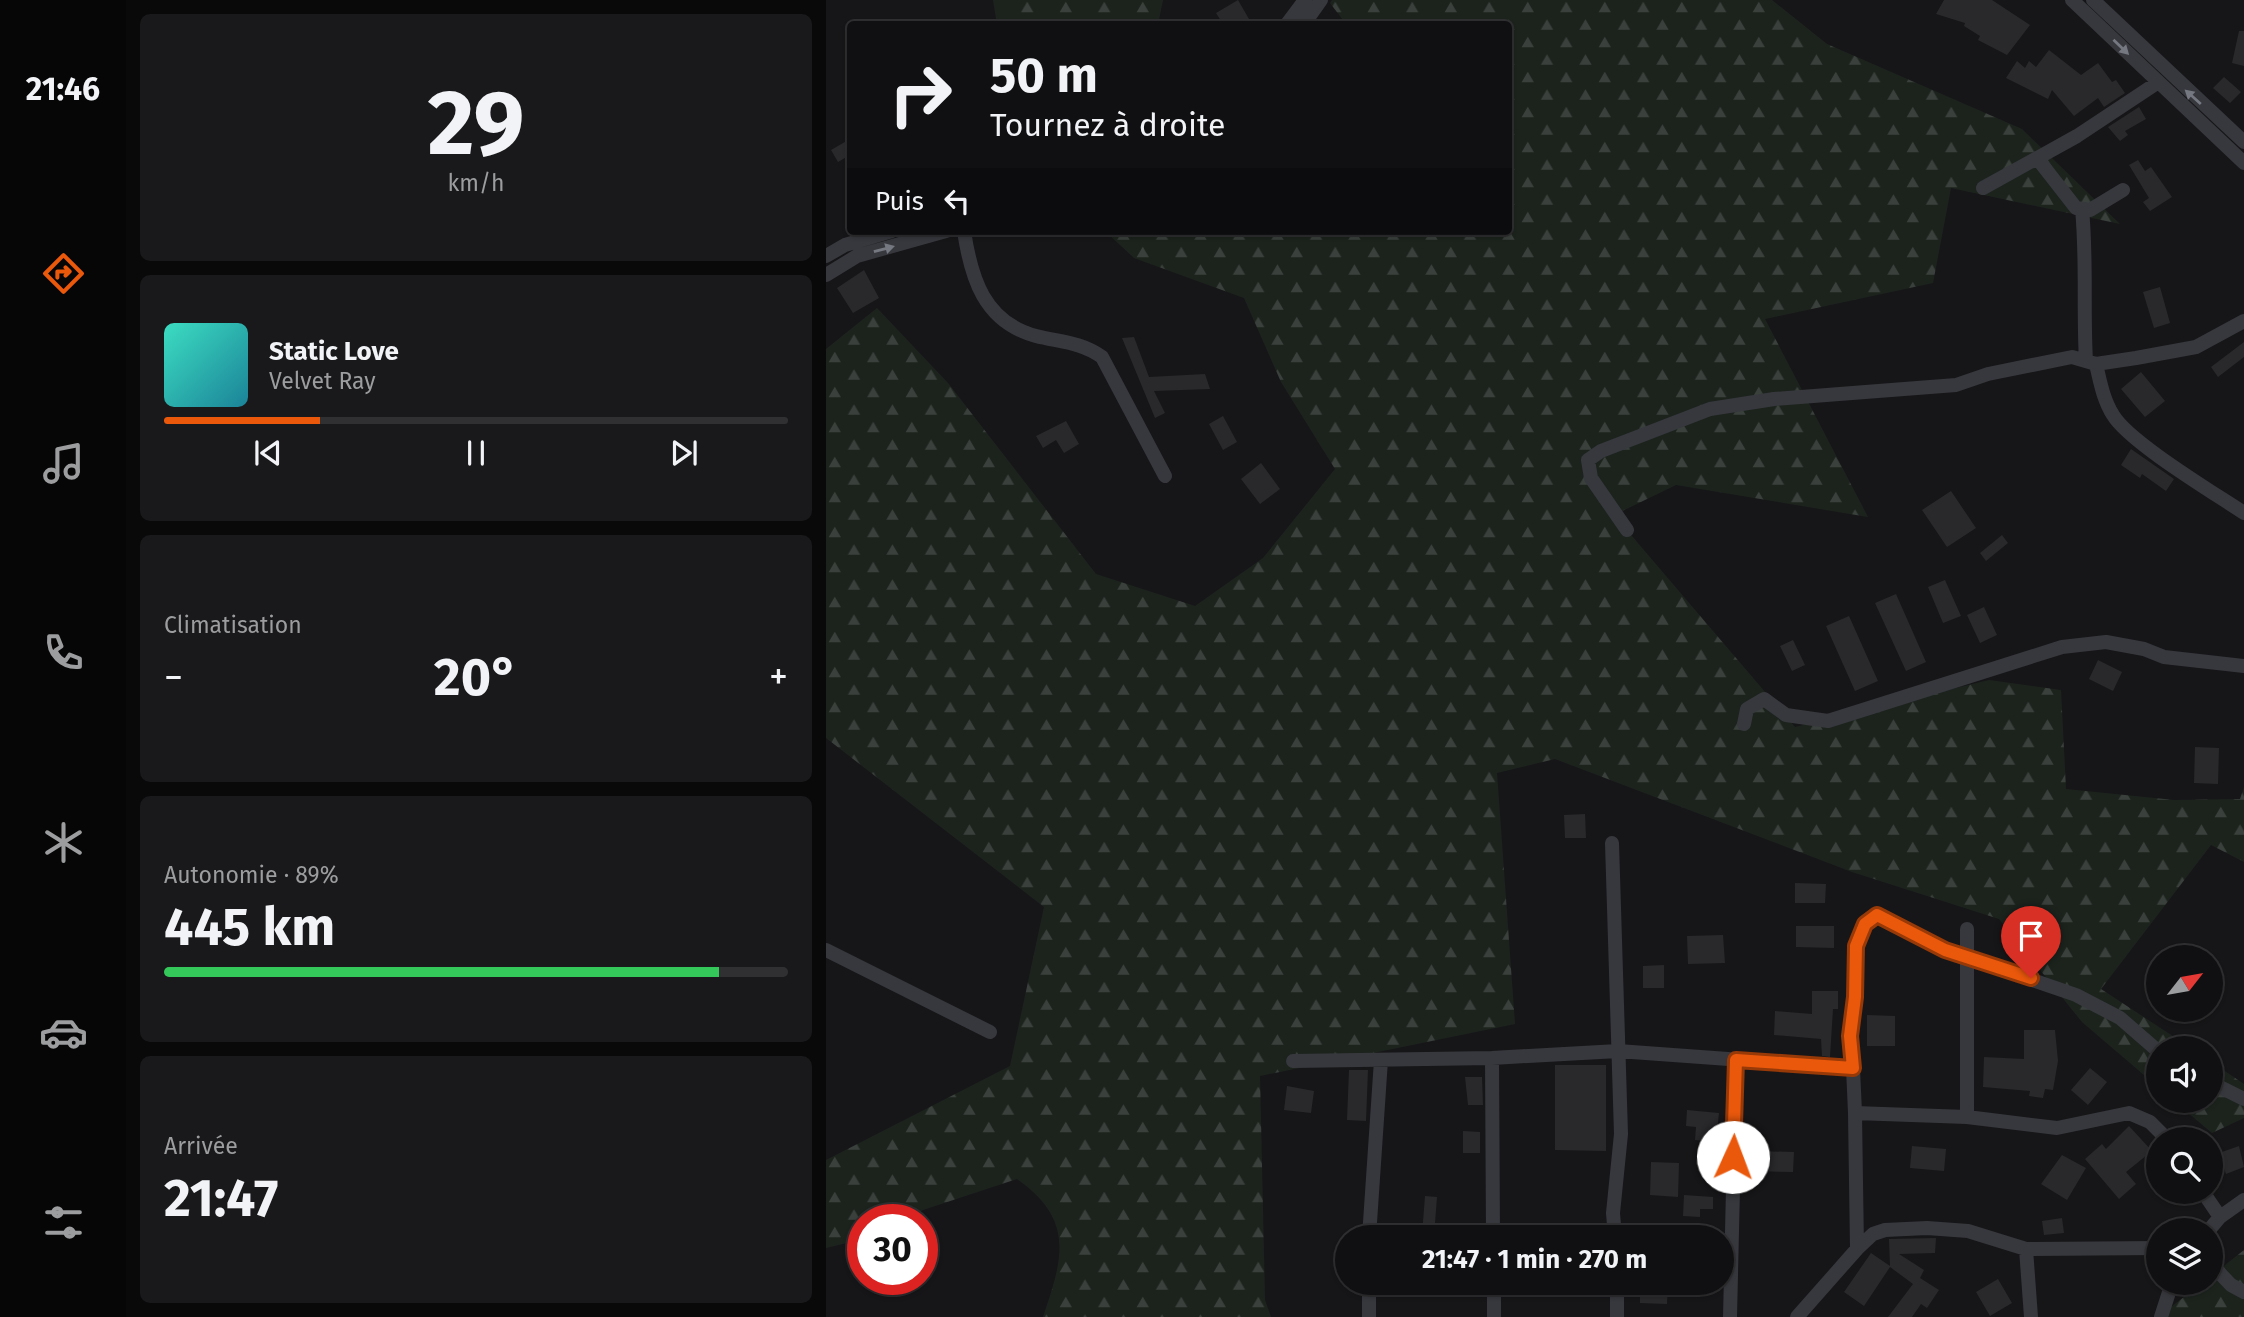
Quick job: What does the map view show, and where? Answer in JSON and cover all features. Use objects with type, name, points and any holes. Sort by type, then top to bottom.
[{"type":"street","points":[[1289,21],[1305,0]]},
{"type":"street","points":[[1306,21],[1321,0]]},
{"type":"street","points":[[2072,0],[2244,163]]},
{"type":"street","points":[[2093,0],[2244,142]]},
{"type":"street","points":[[1983,188],[2077,136],[2157,83]]},
{"type":"street","points":[[2037,158],[2076,208],[2090,210],[2123,190]]},
{"type":"street","points":[[2082,209],[2087,257],[2083,314],[2091,362],[2114,418],[2145,445],[2244,513]]},
{"type":"street","points":[[826,256],[845,245],[879,235]]},
{"type":"street","points":[[826,275],[857,256],[932,235]]},
{"type":"street","points":[[965,235],[970,270],[994,313],[1009,326],[1035,336],[1086,345],[1102,357],[1165,476]]},
{"type":"street","points":[[1627,530],[1591,478],[1588,460],[1601,451],[1710,409],[1774,400],[1956,385],[1988,374],[2072,356],[2091,362],[2196,347],[2244,322]]},
{"type":"street","points":[[1744,724],[1747,709],[1764,699],[1786,715],[1828,721],[2062,647],[2095,643],[2106,642],[2144,649],[2164,657],[2244,666]]},
{"type":"street","points":[[1612,843],[1620,1163],[1614,1225]]},
{"type":"street","points":[[1857,1249],[1855,1113],[1850,1036],[1855,997],[1856,946],[1865,924],[1877,915],[1908,934],[1967,959],[2076,995],[2120,1018],[2146,1041]]},
{"type":"street","points":[[1966,1117],[1967,929]]},
{"type":"street","points":[[826,950],[990,1032]]},
{"type":"street","points":[[1293,1061],[1492,1058],[1618,1051],[1853,1068]]},
{"type":"street","points":[[1492,1058],[1493,1225]]},
{"type":"street","points":[[1370,1225],[1381,1060]]},
{"type":"street","points":[[1730,1317],[1736,1060]]},
{"type":"street","points":[[2223,1088],[2244,1099]]},
{"type":"street","points":[[1855,1113],[1966,1117],[2057,1128],[2129,1114],[2150,1122],[2155,1127]]},
{"type":"street","points":[[2211,1204],[2220,1217],[2244,1200]]},
{"type":"street","points":[[1797,1317],[1857,1249],[1873,1234],[1885,1230],[1927,1228],[1968,1231],[2026,1249],[2146,1248]]},
{"type":"street","points":[[2026,1249],[2031,1317]]},
{"type":"street","points":[[2223,1277],[2244,1292]]},
{"type":"street","points":[[1369,1295],[1369,1317]]},
{"type":"street","points":[[1494,1295],[1494,1317]]},
{"type":"street","points":[[1616,1295],[1617,1317]]},
{"type":"street","points":[[2161,1317],[2168,1295]]},
{"type":"green space","points":[[993,0],[1163,0],[1159,21],[996,21]]},
{"type":"green space","points":[[1332,0],[1772,0],[1827,44],[2022,129],[2120,224],[1951,188],[1933,283],[1765,319],[1868,517],[1676,485],[1614,515],[1795,727],[1989,680],[2061,690],[2066,789],[2174,800],[2240,799],[2244,787],[2244,862],[2211,845],[2101,989],[2146,1018],[2146,1022],[2151,1022],[2173,1036],[2146,1036],[2146,1077],[2082,1022],[1999,919],[1852,872],[1555,759],[1497,773],[1515,1024],[1260,1076],[1265,1300],[1271,1317],[1043,1317],[1059,1258],[1056,1225],[1036,1194],[1017,1179],[938,1205],[847,1204],[847,1243],[826,1248],[826,1160],[1010,1066],[1044,907],[826,738],[826,349],[877,308],[948,383],[1096,574],[1195,606],[1263,558],[1335,469],[1281,382],[1244,298],[1134,258],[1109,235],[1512,235],[1512,21],[1344,21],[1330,3]]},
{"type":"green space","points":[[2223,1070],[2244,1084],[2244,1118],[2223,1128],[2205,1127],[2188,1113],[2223,1113]]},
{"type":"green space","points":[[2244,1250],[2244,1317],[2158,1317],[2186,1295],[2223,1295],[2223,1267]]},
{"type":"building","points":[[1238,0],[1249,19],[1221,21],[1216,13]]},
{"type":"building","points":[[1944,0],[1992,0],[2030,25],[2007,55],[1978,40],[1980,36],[1964,26],[1965,23],[1936,14]]},
{"type":"building","points":[[2239,31],[2244,31],[2244,66],[2232,63]]},
{"type":"building","points":[[2049,50],[2081,75],[2098,63],[2112,82],[2116,80],[2125,93],[2104,107],[2098,98],[2074,116],[2052,90],[2048,99],[2006,78],[2017,61],[2025,68],[2029,61],[2036,67]]},
{"type":"building","points":[[2224,77],[2241,92],[2230,103],[2213,88]]},
{"type":"building","points":[[2139,107],[2146,119],[2125,131],[2128,135],[2120,141],[2108,127]]},
{"type":"building","points":[[847,141],[847,157],[838,162],[831,150]]},
{"type":"building","points":[[2138,160],[2145,171],[2151,167],[2172,197],[2150,211],[2143,202],[2149,198],[2129,165]]},
{"type":"building","points":[[864,270],[879,298],[853,313],[837,288]]},
{"type":"building","points":[[2160,287],[2170,323],[2154,328],[2143,292]]},
{"type":"building","points":[[1134,337],[1149,377],[1205,374],[1210,389],[1154,391],[1165,413],[1155,418],[1122,338]]},
{"type":"building","points":[[2244,342],[2244,357],[2218,377],[2211,367]]},
{"type":"building","points":[[2141,372],[2165,401],[2145,417],[2121,389]]},
{"type":"building","points":[[1223,416],[1237,442],[1223,450],[1209,424]]},
{"type":"building","points":[[1066,421],[1079,444],[1064,453],[1056,440],[1043,448],[1036,436]]},
{"type":"building","points":[[2131,449],[2174,479],[2166,491],[2142,474],[2140,478],[2121,465]]},
{"type":"building","points":[[1261,463],[1280,489],[1260,504],[1241,479]]},
{"type":"building","points":[[1951,491],[1976,528],[1947,547],[1922,510]]},
{"type":"building","points":[[2002,535],[2008,543],[1986,561],[1980,553]]},
{"type":"building","points":[[1945,580],[1961,616],[1943,623],[1928,587]]},
{"type":"building","points":[[1896,594],[1926,662],[1906,671],[1875,603]]},
{"type":"building","points":[[1984,607],[1997,635],[1980,643],[1967,615]]},
{"type":"building","points":[[1849,616],[1878,681],[1855,691],[1826,626]]},
{"type":"building","points":[[1793,640],[1805,665],[1792,671],[1780,646]]},
{"type":"building","points":[[2098,660],[2122,672],[2113,691],[2089,679]]},
{"type":"building","points":[[2195,747],[2219,748],[2218,784],[2194,783]]},
{"type":"building","points":[[1585,814],[1586,838],[1565,838],[1564,815]]},
{"type":"building","points":[[1795,883],[1826,884],[1825,903],[1795,903]]},
{"type":"building","points":[[1796,926],[1834,926],[1834,948],[1796,947]]},
{"type":"building","points":[[1723,935],[1725,963],[1688,964],[1687,936]]},
{"type":"building","points":[[1664,965],[1664,988],[1643,988],[1643,966]]},
{"type":"building","points":[[1812,991],[1838,991],[1838,1009],[1833,1009],[1830,1057],[1822,1056],[1821,1039],[1774,1035],[1775,1011],[1812,1014]]},
{"type":"building","points":[[1867,1015],[1895,1016],[1895,1046],[1867,1046]]},
{"type":"building","points":[[2024,1030],[2055,1030],[2058,1061],[2053,1090],[2045,1089],[2043,1098],[2029,1096],[2030,1091],[1983,1087],[1984,1057],[2024,1059]]},
{"type":"building","points":[[1555,1065],[1606,1065],[1606,1151],[1555,1150]]},
{"type":"building","points":[[2090,1068],[2107,1082],[2088,1105],[2071,1090]]},
{"type":"building","points":[[1349,1070],[1368,1070],[1366,1121],[1347,1120]]},
{"type":"building","points":[[1465,1077],[1482,1077],[1483,1105],[1468,1105]]},
{"type":"building","points":[[1287,1086],[1314,1091],[1311,1113],[1284,1110]]},
{"type":"building","points":[[1687,1110],[1719,1113],[1716,1142],[1695,1140],[1696,1127],[1686,1126]]},
{"type":"building","points":[[2129,1126],[2146,1144],[2146,1156],[2126,1172],[2136,1184],[2119,1199],[2085,1159],[2102,1144],[2106,1149]]},
{"type":"building","points":[[1463,1131],[1480,1132],[1480,1153],[1463,1153]]},
{"type":"building","points":[[1912,1146],[1946,1149],[1944,1171],[1910,1168]]},
{"type":"building","points":[[2239,1146],[2244,1167],[2226,1174],[2223,1152]]},
{"type":"building","points":[[1753,1151],[1794,1152],[1793,1172],[1752,1171]]},
{"type":"building","points":[[2062,1155],[2086,1168],[2067,1200],[2041,1184]]},
{"type":"building","points":[[1651,1162],[1679,1163],[1678,1197],[1650,1195]]},
{"type":"building","points":[[1684,1195],[1713,1197],[1713,1209],[1700,1209],[1700,1217],[1683,1216]]},
{"type":"building","points":[[1425,1196],[1437,1197],[1435,1225],[1423,1225]]},
{"type":"building","points":[[2062,1218],[2064,1233],[2044,1235],[2042,1221]]},
{"type":"building","points":[[1936,1238],[1935,1253],[1899,1254],[1924,1270],[1920,1278],[1939,1290],[1927,1308],[1921,1304],[1912,1317],[1888,1317],[1913,1284],[1890,1267],[1864,1306],[1844,1292],[1871,1253],[1890,1266],[1889,1239]]},
{"type":"building","points":[[1998,1279],[2012,1303],[1990,1316],[1976,1292]]},
{"type":"building","points":[[1640,1295],[1667,1295],[1667,1304],[1640,1303]]},
{"type":"route","points":[[1733,1157],[1736,1060],[1853,1068],[1850,1036],[1855,997],[1856,946],[1865,924],[1877,915],[1908,934],[1945,950],[2031,978]]}]
